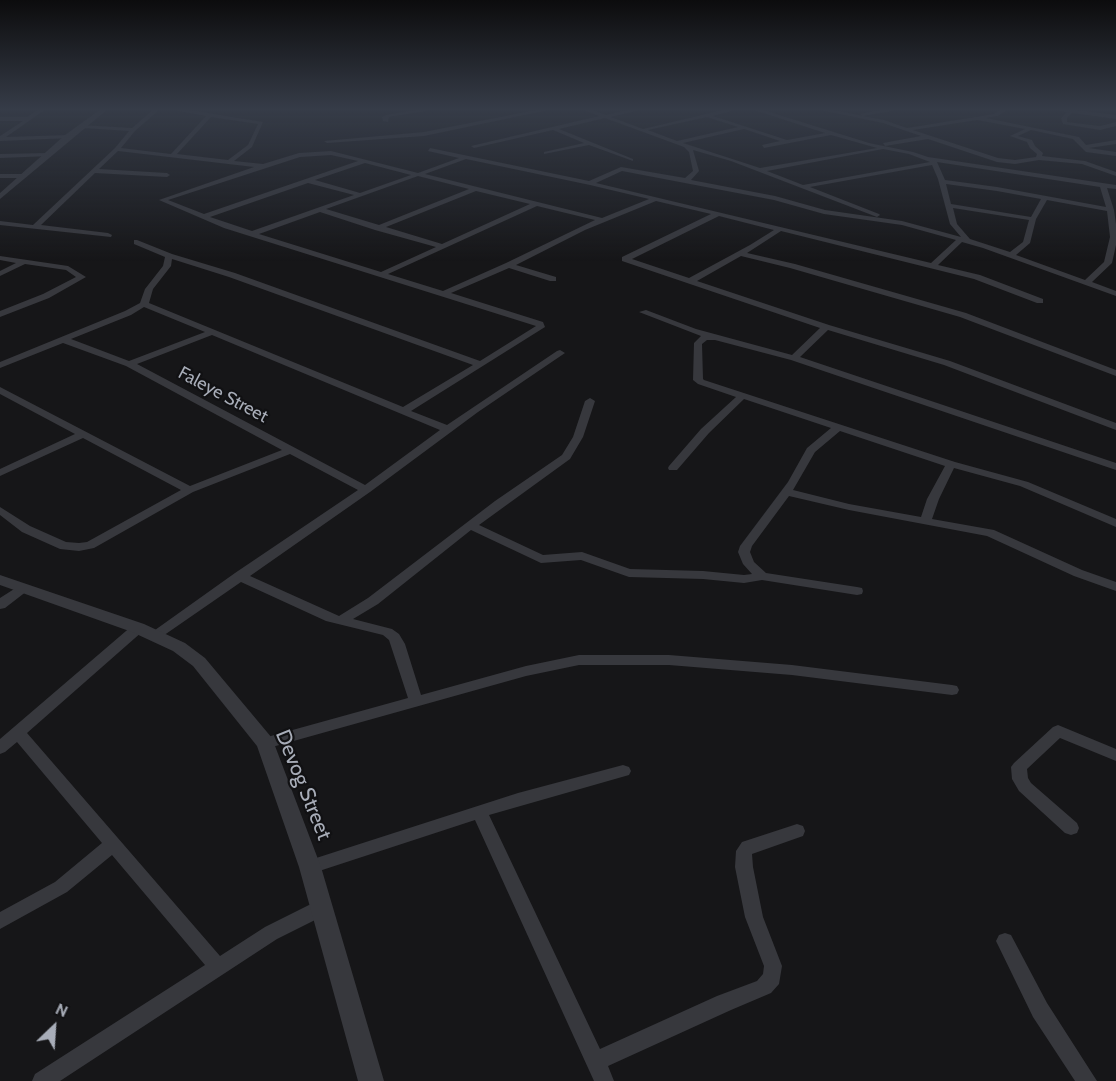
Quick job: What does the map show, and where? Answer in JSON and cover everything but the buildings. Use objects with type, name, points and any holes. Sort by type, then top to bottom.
[{"type":"street","points":[[0,197],[43,159]]},
{"type":"street","points":[[36,226],[106,159]]},
{"type":"street","points":[[215,159],[263,166]]},
{"type":"street","points":[[287,159],[162,200],[202,217],[540,324],[541,327],[404,411]]},
{"type":"street","points":[[359,159],[602,220]]},
{"type":"street","points":[[254,233],[460,159]]},
{"type":"street","points":[[479,159],[720,213],[977,277],[1040,301]]},
{"type":"street","points":[[687,180],[696,171],[694,159]]},
{"type":"street","points":[[727,159],[804,187],[873,216],[1012,254],[1116,294]]},
{"type":"street","points":[[760,170],[820,159]]},
{"type":"street","points":[[926,159],[1116,187]]},
{"type":"street","points":[[995,159],[1015,162],[1031,159]]},
{"type":"street","points":[[1054,159],[1087,163],[1116,174]]},
{"type":"street","points":[[202,217],[366,161]]},
{"type":"street","points":[[931,161],[942,182],[958,232],[964,240]]},
{"type":"street","points":[[804,187],[931,161]]},
{"type":"street","points":[[590,183],[628,168],[775,198],[824,212],[873,216]]},
{"type":"street","points":[[93,171],[167,176]]},
{"type":"street","points":[[0,176],[24,176]]},
{"type":"street","points":[[308,180],[361,195]]},
{"type":"street","points":[[942,182],[1111,210]]},
{"type":"street","points":[[1086,283],[1112,264],[1114,241],[1111,210],[1103,186]]},
{"type":"street","points":[[378,228],[478,188]]},
{"type":"street","points":[[1012,254],[1026,243],[1033,219],[1045,198]]},
{"type":"street","points":[[445,293],[602,220],[655,199]]},
{"type":"street","points":[[384,273],[538,203]]},
{"type":"street","points":[[948,205],[1033,219]]},
{"type":"street","points":[[321,210],[441,246]]},
{"type":"street","points":[[720,213],[625,259],[826,327],[947,363],[1116,427]]},
{"type":"street","points":[[0,223],[108,235]]},
{"type":"street","points":[[690,281],[740,254],[781,228]]},
{"type":"street","points":[[933,266],[964,240]]},
{"type":"street","points":[[137,242],[169,256],[232,275],[480,364]]},
{"type":"street","points":[[740,254],[792,266],[963,315],[1116,373]]},
{"type":"street","points":[[0,365],[128,313],[144,304],[149,289],[167,266],[169,256]]},
{"type":"street","points":[[0,258],[68,268],[82,277],[46,296],[0,314]]},
{"type":"street","points":[[0,274],[25,261]]},
{"type":"street","points":[[509,265],[554,279]]},
{"type":"street","points":[[144,304],[449,430]]},
{"type":"street","points":[[643,312],[715,336],[794,358],[1116,467]]},
{"type":"street","points":[[794,358],[826,327]]},
{"type":"street","points":[[129,364],[213,332]]},
{"type":"street","points":[[715,336],[705,337],[698,343],[698,380],[741,397],[837,428],[1037,488],[1116,523]]},
{"type":"street","name":"Faleye Street","points":[[61,339],[129,364],[366,490]]},
{"type":"street","points":[[0,748],[147,632],[239,576],[366,490],[474,410],[561,353]]},
{"type":"street","points":[[0,390],[189,490]]},
{"type":"street","points":[[673,468],[741,397]]},
{"type":"street","points":[[0,403],[13,398]]},
{"type":"street","points":[[340,621],[373,601],[470,525],[566,457],[578,437],[590,401]]},
{"type":"street","points":[[762,576],[749,564],[744,552],[746,546],[786,492],[812,450],[837,428]]},
{"type":"street","points":[[0,473],[84,434]]},
{"type":"street","points":[[0,510],[26,529],[64,546],[90,545],[189,490],[291,450]]},
{"type":"street","points":[[926,521],[933,499],[951,464]]},
{"type":"street","points":[[786,492],[849,507],[990,533],[1078,573],[1116,587]]},
{"type":"street","points":[[470,525],[541,559],[589,557],[629,573],[704,574],[744,579],[762,576],[857,591]]},
{"type":"street","points":[[239,576],[340,621],[378,628],[394,637],[416,701]]},
{"type":"street","name":"Devog Street","points":[[0,580],[147,632],[178,647],[200,662],[265,743],[310,867],[371,1081]]},
{"type":"street","points":[[0,605],[22,588]]},
{"type":"street","points":[[265,743],[526,671],[579,660],[602,658],[669,660],[792,670],[952,690]]},
{"type":"street","points":[[1071,828],[1025,787],[1020,779],[1019,767],[1058,731],[1116,755]]},
{"type":"street","points":[[18,732],[112,846],[218,967]]},
{"type":"street","points":[[310,867],[480,812],[623,771]]},
{"type":"street","points":[[480,812],[604,1081]]},
{"type":"street","points":[[595,1062],[764,987],[772,978],[773,966],[754,916],[744,867],[744,851],[748,847],[797,831]]},
{"type":"street","points":[[0,921],[61,886],[112,846]]},
{"type":"street","points":[[42,1081],[271,933],[321,908]]},
{"type":"street","points":[[1005,940],[1040,1010],[1087,1081]]}]
